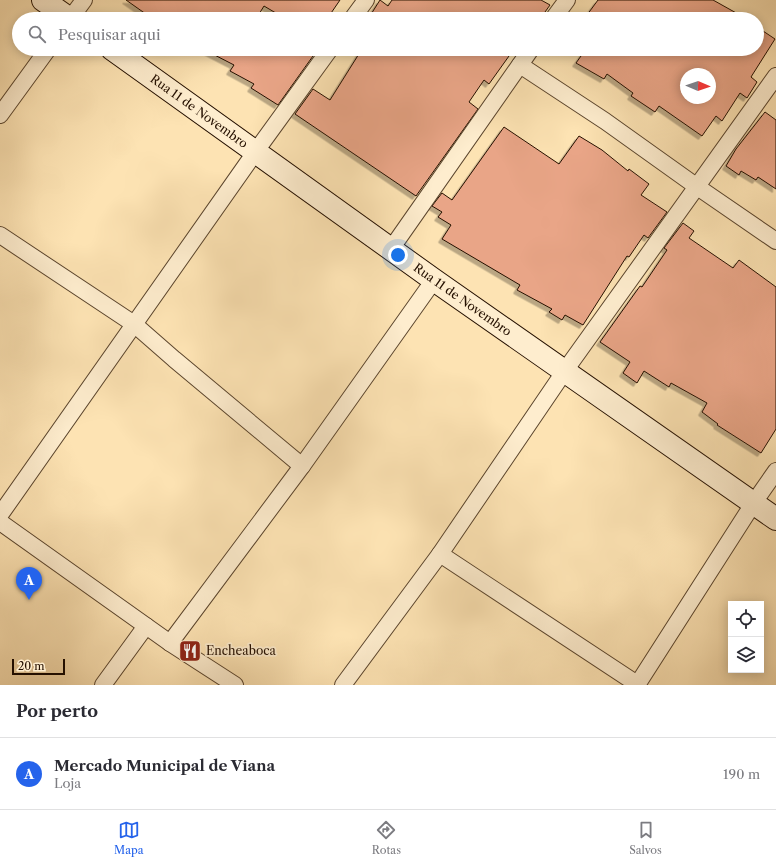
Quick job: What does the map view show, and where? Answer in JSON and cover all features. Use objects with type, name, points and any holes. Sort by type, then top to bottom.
[{"type":"main road","points":[[43,0],[60,12]]},
{"type":"main road","name":"Rua 11 de Novembro","points":[[122,56],[434,280],[776,519]]},
{"type":"street","points":[[75,12],[84,0]]},
{"type":"street","points":[[357,12],[366,0]]},
{"type":"street","points":[[558,12],[567,0]]},
{"type":"street","points":[[0,115],[43,56]]},
{"type":"street","points":[[0,515],[256,151],[325,56]]},
{"type":"street","points":[[391,249],[527,56]]},
{"type":"street","points":[[520,65],[605,121],[776,241]]},
{"type":"street","points":[[343,685],[440,554],[564,372],[776,76]]},
{"type":"street","points":[[0,235],[134,324],[302,466]]},
{"type":"street","points":[[170,643],[302,466],[434,280]]},
{"type":"street","points":[[440,554],[637,685],[753,504],[776,471]]},
{"type":"street","points":[[0,522],[170,643],[235,685]]},
{"type":"street","points":[[103,685],[146,626]]},
{"type":"building","points":[[126,0],[340,0],[332,12],[274,12],[264,6],[260,12],[143,12]]},
{"type":"building","points":[[380,0],[388,6],[392,0],[541,0],[550,5],[545,12],[372,12]]},
{"type":"building","points":[[598,0],[713,0],[734,12],[589,12]]},
{"type":"building","points":[[764,32],[775,39],[751,77],[757,82],[747,98],[740,93],[722,121],[716,116],[702,136],[659,106],[655,112],[631,96],[633,93],[607,74],[604,79],[576,63],[581,56],[764,56]]},
{"type":"building","points":[[217,56],[313,56],[278,105],[251,88],[254,84],[230,71],[234,65]]},
{"type":"building","points":[[358,56],[509,56],[489,84],[484,80],[469,102],[478,109],[416,196],[295,114],[313,89],[330,100]]},
{"type":"building","points":[[765,112],[776,120],[776,189],[758,177],[756,180],[741,171],[739,175],[726,166],[736,149]]},
{"type":"building","points":[[504,127],[559,164],[579,136],[602,150],[628,171],[629,169],[649,184],[641,195],[667,212],[648,238],[644,235],[629,257],[627,256],[583,325],[565,315],[562,320],[549,312],[552,309],[517,290],[520,285],[442,239],[451,225],[438,217],[442,212],[432,206],[442,193],[452,200]]},
{"type":"building","points":[[683,223],[694,231],[689,238],[733,268],[739,260],[776,287],[776,429],[761,453],[717,425],[718,424],[702,412],[707,403],[671,383],[669,387],[644,371],[637,383],[623,373],[630,362],[600,342],[640,286],[642,287],[667,250],[664,248]]},
{"type":"place","name":"Mercado Municipal de Viana","points":[[29,600]]},
{"type":"place","name":"Encheaboca","points":[[190,651]]}]
